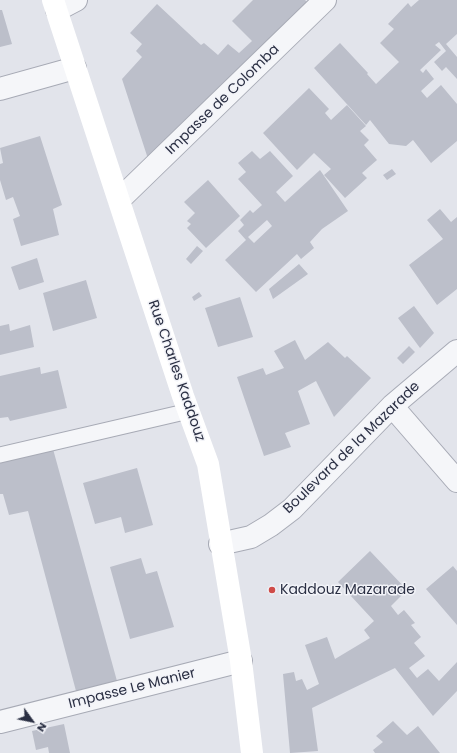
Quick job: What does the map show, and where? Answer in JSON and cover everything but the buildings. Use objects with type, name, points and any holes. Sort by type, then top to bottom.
[{"type":"street","points":[[55,5],[76,0]]},
{"type":"street","name":"Impasse de Colomba","points":[[120,199],[325,0]]},
{"type":"street","name":"Rue Charles Kaddouz","points":[[55,5],[189,411],[208,464],[220,544],[241,661],[252,753]]},
{"type":"street","points":[[0,89],[75,68]]},
{"type":"street","name":"Boulevard de la Mazarade","points":[[220,544],[251,537],[271,525],[292,509],[392,406],[457,351]]},
{"type":"street","points":[[392,406],[457,481]]},
{"type":"street","name":"Impasse Le Manier","points":[[0,722],[241,661]]},
{"type":"lane","points":[[0,455],[189,411]]},
{"type":"place","name":"Kaddouz Mazarade","points":[[272,590]]}]
